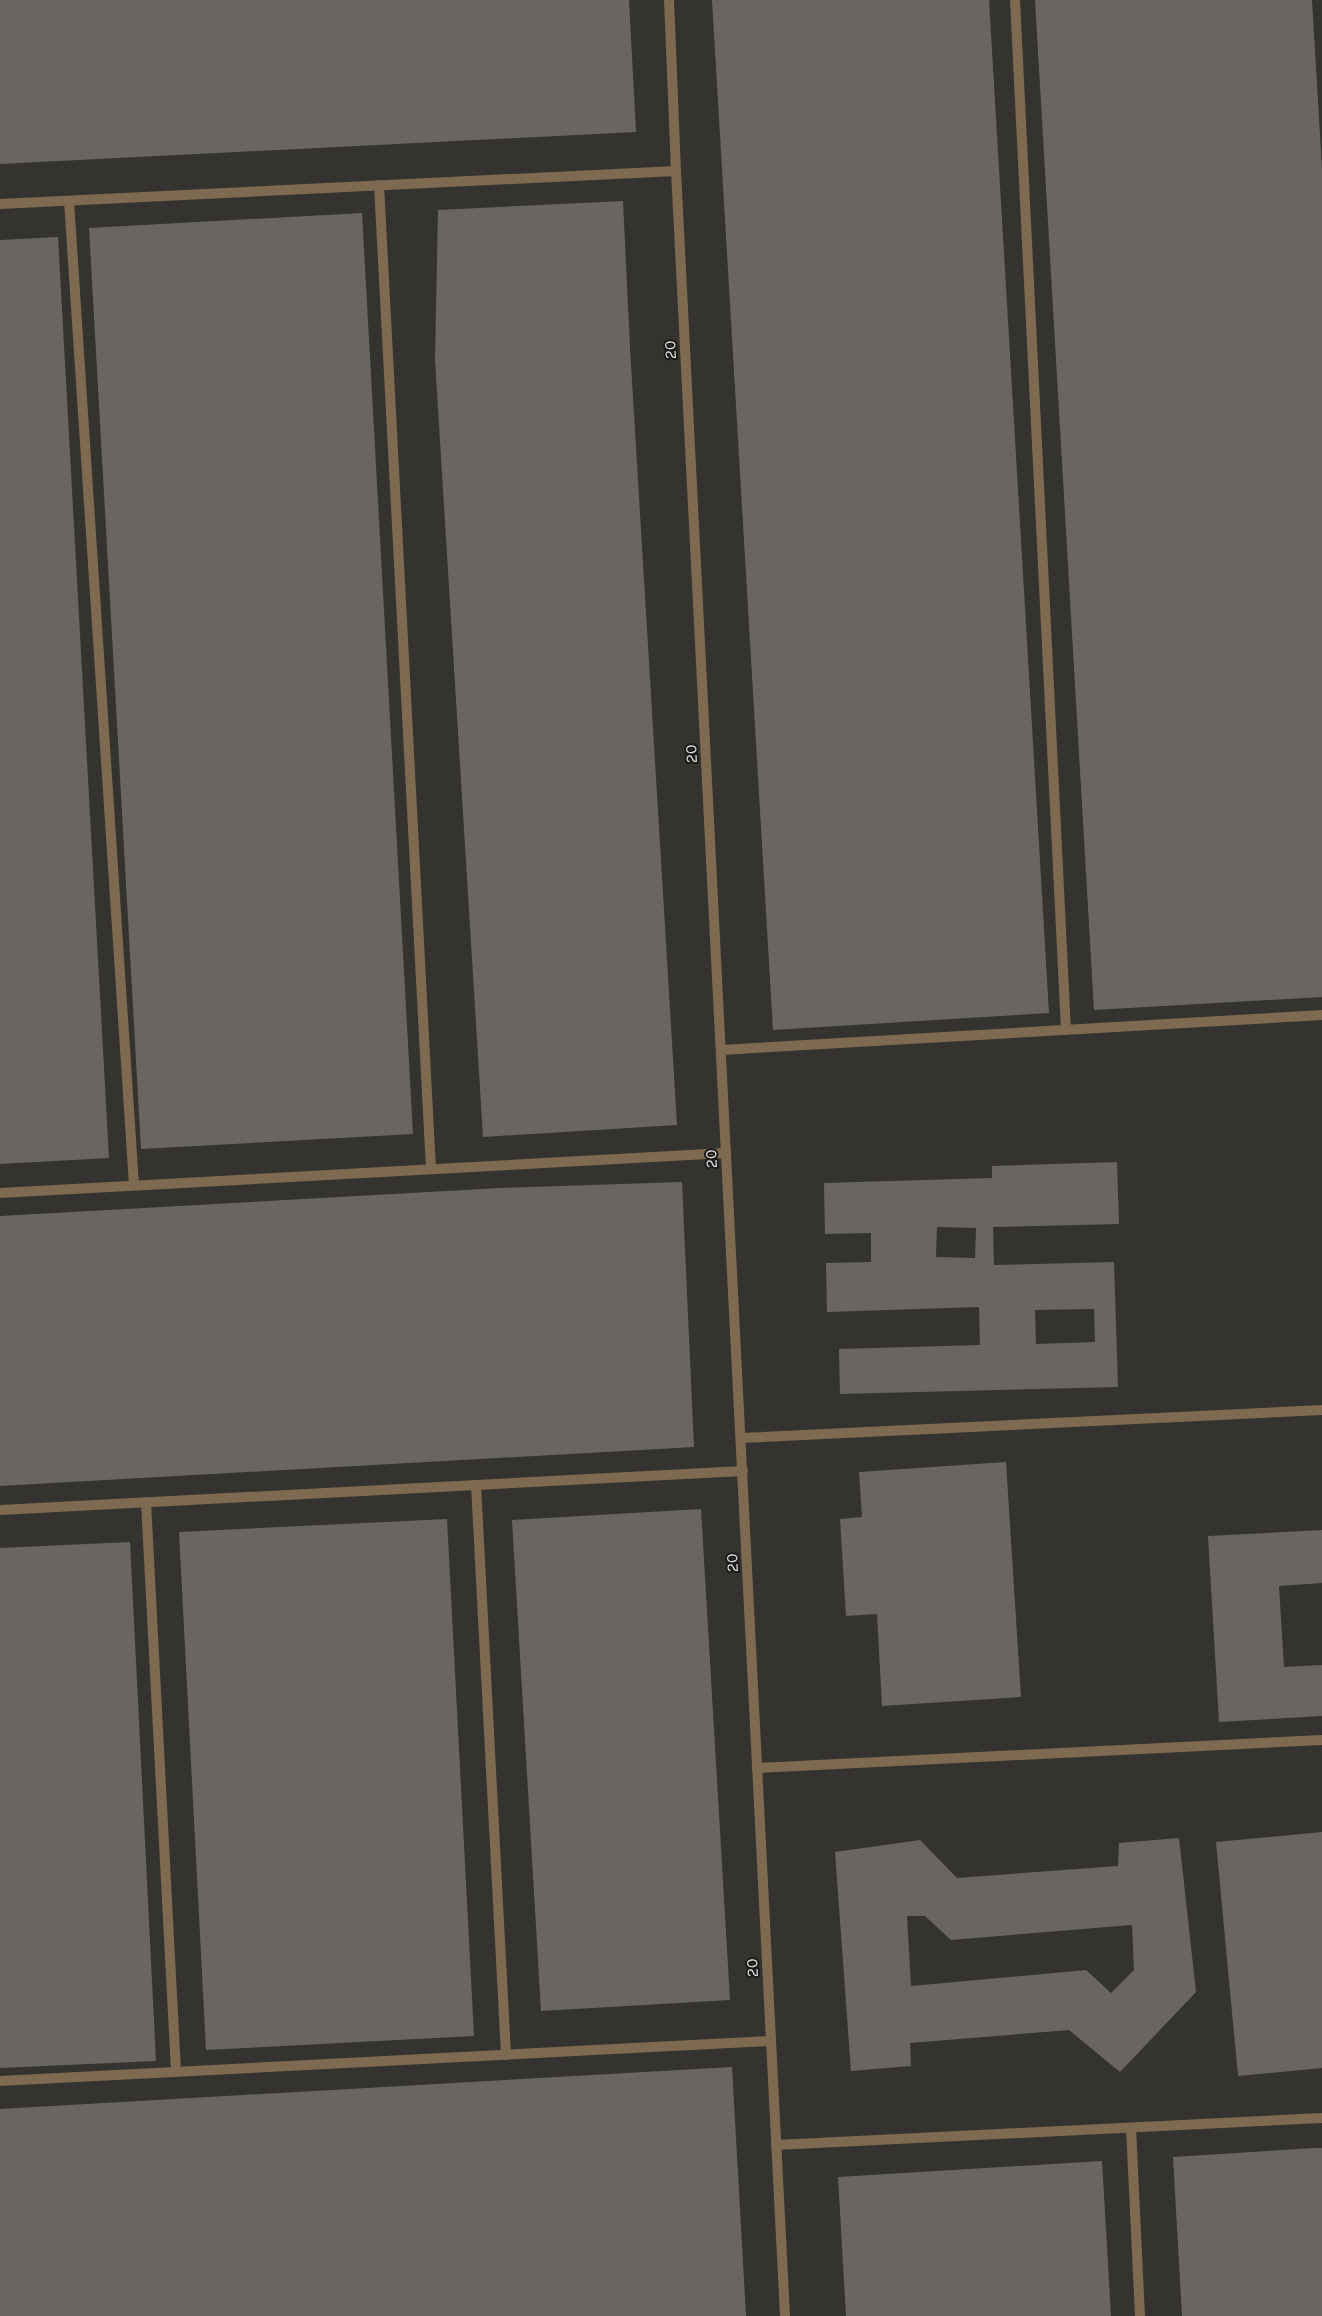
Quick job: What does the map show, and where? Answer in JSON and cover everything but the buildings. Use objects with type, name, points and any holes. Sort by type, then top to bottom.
[{"type":"street","name":"20","points":[[669,0],[676,171],[785,2316]]},
{"type":"street","points":[[1014,0],[1066,1030]]},
{"type":"street","points":[[0,204],[676,171]]},
{"type":"street","points":[[379,185],[431,1169]]},
{"type":"street","points":[[69,201],[134,1185]]},
{"type":"street","points":[[721,1050],[1322,1015]]},
{"type":"street","points":[[0,1193],[726,1153]]},
{"type":"street","points":[[741,1438],[1322,1410]]},
{"type":"street","points":[[0,1510],[743,1471]]},
{"type":"street","points":[[476,1485],[506,2055]]},
{"type":"street","points":[[146,1502],[176,2072]]},
{"type":"street","points":[[758,1768],[1322,1740]]},
{"type":"street","points":[[0,2081],[770,2041]]},
{"type":"street","points":[[776,2145],[1322,2118]]},
{"type":"street","points":[[1130,2128],[1140,2316]]}]
